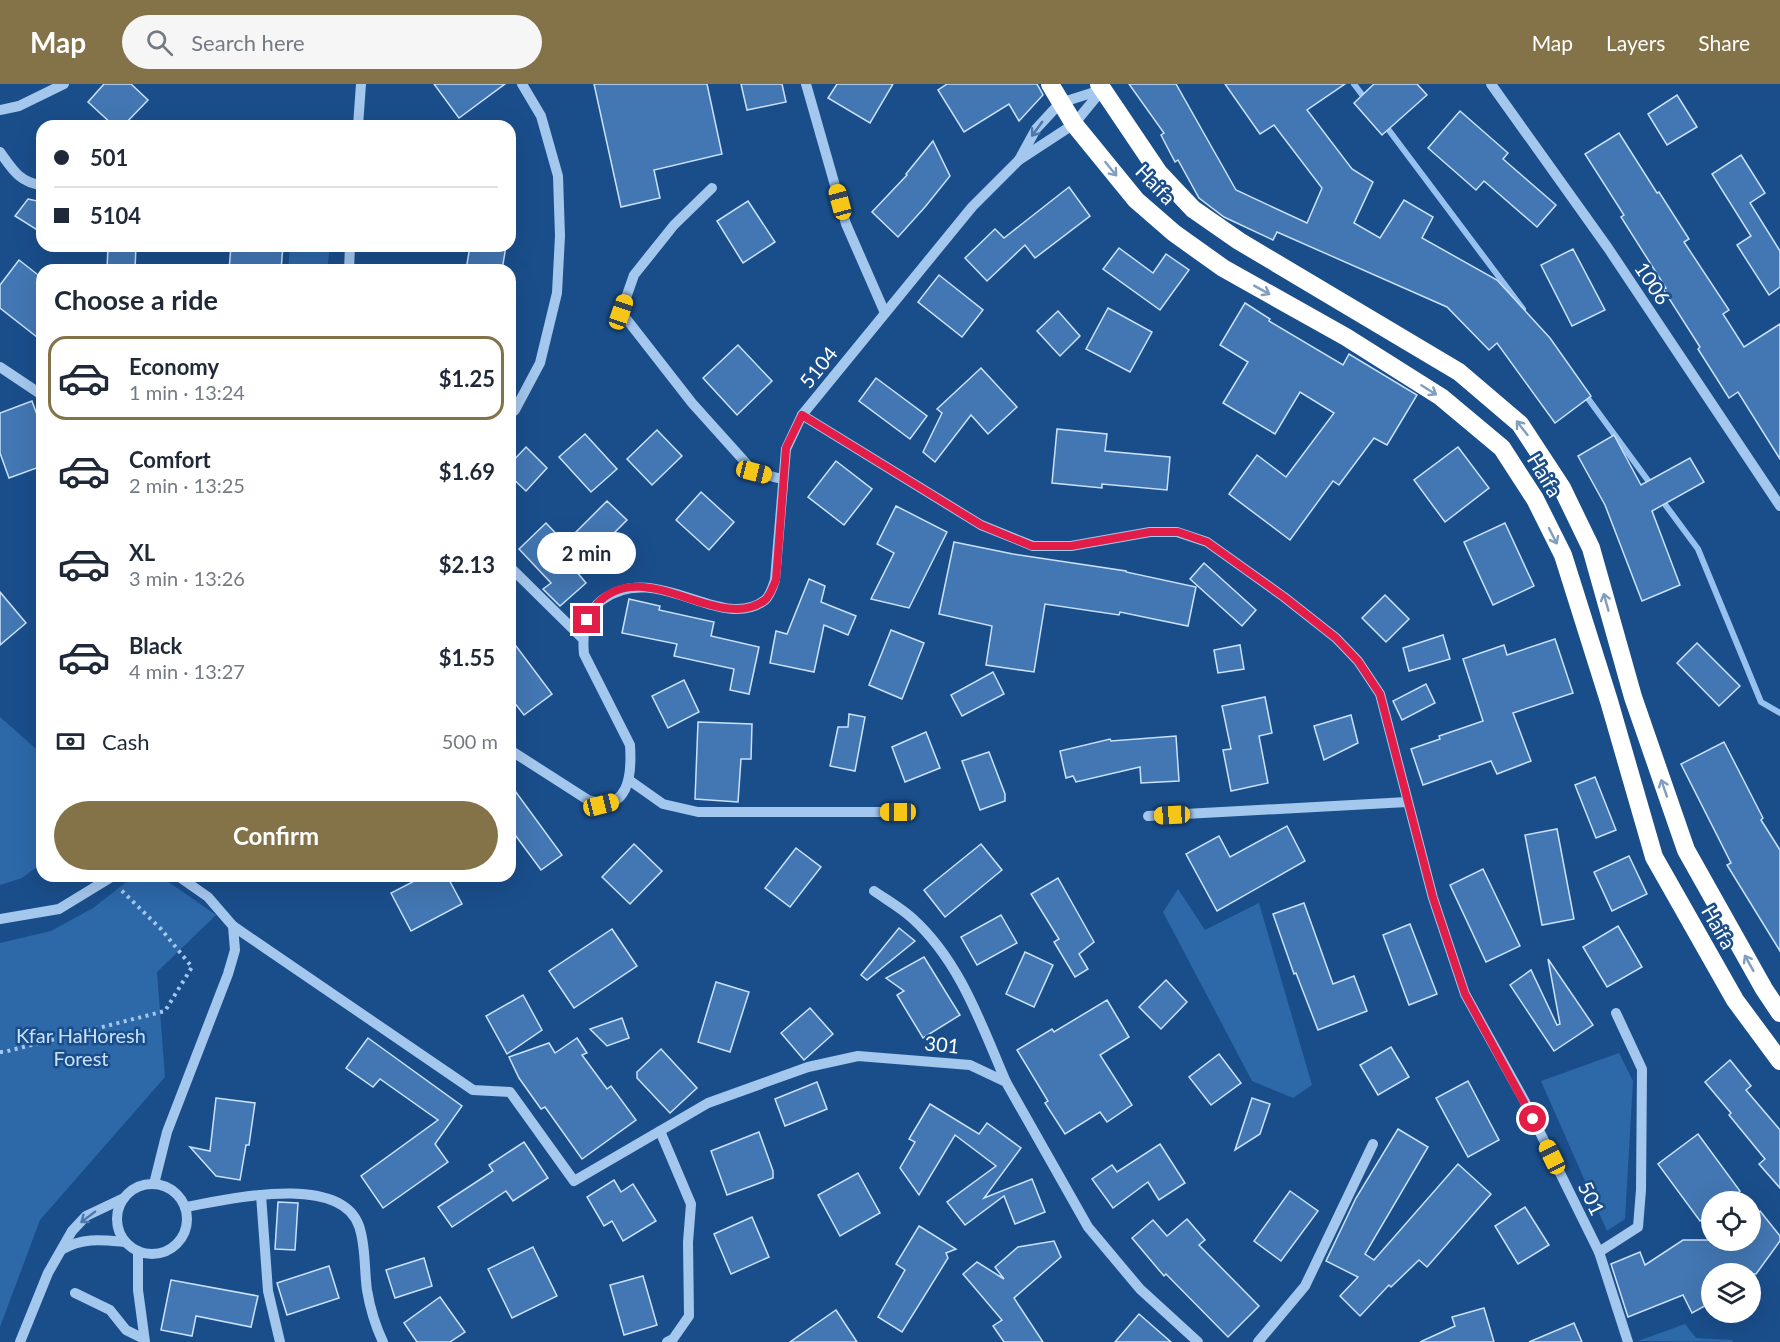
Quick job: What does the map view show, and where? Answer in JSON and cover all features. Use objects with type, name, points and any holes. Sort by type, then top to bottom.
[{"type":"highway","name":"Haifa","points":[[1050,84],[1074,124],[1136,200],[1174,233],[1223,268],[1346,337],[1441,397],[1502,448],[1535,499],[1563,555],[1609,701],[1654,857],[1735,1000],[1780,1061]]},
{"type":"highway","name":"Haifa","points":[[1101,87],[1159,173],[1193,209],[1239,241],[1459,372],[1520,424],[1562,488],[1591,548],[1633,697],[1686,850],[1764,989],[1780,1013]]},
{"type":"street","points":[[0,110],[19,106],[64,84]]},
{"type":"street","points":[[358,120],[361,84]]},
{"type":"street","points":[[516,408],[540,363],[557,293],[560,236],[558,176],[541,116],[522,84]]},
{"type":"street","points":[[806,84],[846,224],[885,313]]},
{"type":"street","name":"1006","points":[[1491,84],[1608,248],[1780,506]]},
{"type":"street","points":[[1060,103],[1101,87]]},
{"type":"street","name":"5104","points":[[582,638],[587,620],[597,604],[611,593],[628,587],[650,586],[721,607],[750,608],[767,598],[776,580],[786,448],[802,415],[972,207],[1019,160],[1074,124],[1101,87]]},
{"type":"street","name":"5104","points":[[1019,160],[1036,129],[1060,103]]},
{"type":"street","points":[[0,152],[16,176],[36,184]]},
{"type":"street","points":[[712,188],[674,225],[634,275],[621,312],[692,403],[754,472],[782,480]]},
{"type":"street","points":[[0,367],[36,391]]},
{"type":"street","name":"501","points":[[802,415],[981,525],[1032,546],[1071,546],[1150,532],[1178,532],[1207,542],[1284,597],[1336,638],[1358,661],[1380,694],[1433,898],[1465,994],[1524,1100],[1599,1252],[1628,1342]]},
{"type":"street","points":[[516,573],[582,638],[584,654],[630,745],[629,780],[624,793],[615,801],[601,805],[588,800],[516,754]]},
{"type":"street","points":[[629,780],[663,804],[698,812],[898,812]]},
{"type":"street","points":[[1148,816],[1407,802]]},
{"type":"street","points":[[0,919],[59,909],[104,882]]},
{"type":"street","points":[[154,1184],[167,1132],[228,974],[235,950],[233,926],[208,897],[187,882]]},
{"type":"street","points":[[874,891],[911,917],[940,948],[962,980],[1006,1082],[1088,1227],[1140,1289],[1198,1342]]},
{"type":"street","name":"301","points":[[233,926],[473,1090],[510,1092],[574,1181],[708,1103],[808,1066],[858,1056],[970,1065],[1006,1082]]},
{"type":"street","points":[[1599,1252],[1638,1227],[1641,1191],[1642,1069],[1616,1013]]},
{"type":"street","points":[[660,1131],[691,1204],[688,1242],[689,1316],[674,1339],[667,1342]]},
{"type":"street","points":[[1258,1342],[1305,1286],[1373,1144]]},
{"type":"street","points":[[20,1342],[48,1273],[62,1249],[72,1232],[86,1216],[124,1198],[137,1187],[154,1184],[173,1191],[185,1207],[186,1227],[176,1244],[158,1253],[138,1251],[125,1242],[94,1239],[73,1243],[62,1249]]},
{"type":"street","points":[[185,1207],[261,1195],[304,1194],[331,1200],[347,1209],[359,1225],[367,1289],[374,1323],[383,1342]]},
{"type":"street","points":[[261,1195],[268,1291],[280,1342]]},
{"type":"street","points":[[124,1198],[117,1215],[117,1225],[125,1242]]},
{"type":"street","points":[[138,1251],[138,1290],[144,1340]]},
{"type":"street","points":[[75,1293],[110,1310],[126,1330],[144,1340]]},
{"type":"path","points":[[0,1052],[165,1011],[192,967],[161,929],[115,882]]},
{"type":"green space","points":[[290,252],[329,252],[328,264],[288,264]]},
{"type":"green space","points":[[0,717],[36,749],[36,868],[22,878],[0,885]]},
{"type":"green space","name":"Kfar HaHoresh Forest","points":[[126,882],[169,882],[216,915],[157,972],[165,1077],[40,1220],[0,1327],[0,943],[51,931],[93,908]]},
{"type":"green space","points":[[1178,889],[1205,930],[1259,903],[1312,1085],[1293,1098],[1252,1081],[1163,912]]},
{"type":"green space","points":[[1619,1053],[1633,1081],[1625,1219],[1607,1231],[1541,1081]]},
{"type":"green space","points":[[1685,1324],[1696,1338],[1732,1340],[1733,1342],[1638,1341]]},
{"type":"building","points":[[104,84],[131,84],[148,100],[129,120],[108,120],[88,102]]},
{"type":"building","points":[[434,84],[505,84],[459,118]]},
{"type":"building","points":[[594,84],[707,84],[722,154],[654,170],[660,198],[621,207]]},
{"type":"building","points":[[741,84],[782,84],[786,102],[747,110]]},
{"type":"building","points":[[837,84],[893,84],[870,123],[828,98]]},
{"type":"building","points":[[947,84],[1037,84],[1043,95],[1019,121],[1009,104],[964,132],[938,90]]},
{"type":"building","points":[[1129,84],[1176,84],[1236,190],[1307,223],[1322,188],[1274,125],[1260,134],[1225,84],[1345,84],[1307,110],[1352,169],[1373,182],[1354,223],[1380,238],[1404,200],[1433,217],[1422,238],[1497,280],[1550,338],[1591,396],[1555,423],[1497,343],[1489,350],[1447,307],[1277,232],[1273,240],[1224,217],[1199,198],[1178,160],[1175,162],[1161,135],[1164,133]]},
{"type":"building","points":[[1374,84],[1417,84],[1427,95],[1382,135],[1354,103]]},
{"type":"building","points":[[1677,95],[1697,127],[1667,145],[1648,114]]},
{"type":"building","points":[[1460,111],[1508,153],[1503,159],[1556,205],[1537,227],[1484,181],[1476,190],[1428,148]]},
{"type":"building","points":[[1619,133],[1689,239],[1684,242],[1729,310],[1723,314],[1744,347],[1780,324],[1780,459],[1738,392],[1729,398],[1663,289],[1666,288],[1621,217],[1624,215],[1585,154]]},
{"type":"building","points":[[933,141],[950,176],[898,237],[872,212],[907,175]]},
{"type":"building","points":[[1741,155],[1765,193],[1750,203],[1780,251],[1780,287],[1769,295],[1737,245],[1751,236],[1712,174]]},
{"type":"building","points":[[1069,187],[1090,216],[1035,258],[1025,245],[987,281],[965,258],[995,229],[1004,238]]},
{"type":"building","points":[[28,199],[36,201],[36,229],[15,216]]},
{"type":"building","points":[[748,201],[775,242],[743,263],[717,221]]},
{"type":"building","points":[[1119,248],[1153,273],[1166,254],[1189,270],[1160,310],[1103,269]]},
{"type":"building","points":[[1573,249],[1605,310],[1572,326],[1541,265]]},
{"type":"building","points":[[108,252],[136,252],[135,264],[107,264]]},
{"type":"building","points":[[230,252],[282,252],[282,264],[230,264]]},
{"type":"building","points":[[469,252],[505,252],[503,264],[467,264]]},
{"type":"building","points":[[19,260],[36,273],[36,336],[0,308],[0,285]]},
{"type":"building","points":[[939,275],[983,310],[962,337],[918,302]]},
{"type":"building","points":[[1245,303],[1270,319],[1269,321],[1343,365],[1349,354],[1417,395],[1387,445],[1374,438],[1339,485],[1333,481],[1290,540],[1229,494],[1257,455],[1286,477],[1334,413],[1300,392],[1275,434],[1223,403],[1248,362],[1220,345]]},
{"type":"building","points":[[1108,308],[1152,332],[1130,372],[1086,349]]},
{"type":"building","points":[[1058,311],[1080,336],[1060,356],[1037,331]]},
{"type":"building","points":[[738,345],[772,381],[737,415],[703,378]]},
{"type":"building","points":[[981,368],[1017,407],[988,434],[971,415],[935,462],[923,452],[942,413],[937,409]]},
{"type":"building","points":[[876,378],[927,416],[910,439],[859,401]]},
{"type":"building","points":[[32,401],[36,412],[36,468],[9,478],[0,453],[0,413]]},
{"type":"building","points":[[1057,429],[1107,434],[1105,451],[1170,457],[1167,490],[1102,484],[1102,488],[1052,483]]},
{"type":"building","points":[[657,430],[682,456],[652,485],[627,459]]},
{"type":"building","points":[[585,434],[617,469],[591,492],[559,457]]},
{"type":"building","points":[[1614,435],[1641,485],[1690,458],[1704,482],[1652,511],[1680,585],[1642,601],[1605,505],[1578,456]]},
{"type":"building","points":[[526,447],[547,468],[526,491],[516,482],[516,458]]},
{"type":"building","points":[[1458,447],[1489,488],[1445,522],[1414,480]]},
{"type":"building","points":[[836,461],[872,489],[844,525],[808,497]]},
{"type":"building","points":[[701,492],[734,522],[709,550],[676,520]]},
{"type":"building","points":[[607,501],[627,520],[576,571],[586,583],[560,606],[543,589],[551,583],[519,549],[546,523],[565,543]]},
{"type":"building","points":[[896,506],[947,532],[909,608],[871,599],[894,553],[877,544]]},
{"type":"building","points":[[1505,523],[1534,586],[1493,605],[1464,542]]},
{"type":"building","points":[[954,542],[1013,554],[1126,571],[1196,587],[1188,626],[1120,612],[1119,615],[1045,604],[1034,672],[986,665],[992,626],[939,614]]},
{"type":"building","points":[[1204,563],[1256,610],[1242,626],[1190,579]]},
{"type":"building","points":[[809,579],[825,586],[821,602],[856,616],[848,635],[824,625],[814,672],[770,663],[776,631],[787,634]]},
{"type":"building","points":[[0,592],[26,623],[0,645]]},
{"type":"building","points":[[1385,595],[1409,619],[1386,642],[1362,618]]},
{"type":"building","points":[[629,599],[660,606],[659,610],[714,622],[711,636],[759,647],[749,694],[730,690],[734,669],[674,656],[677,644],[622,633]]},
{"type":"building","points":[[891,630],[924,643],[902,699],[869,685]]},
{"type":"building","points":[[1443,635],[1450,659],[1409,671],[1403,648]]},
{"type":"building","points":[[1555,639],[1573,693],[1513,713],[1531,761],[1497,774],[1491,761],[1423,785],[1411,749],[1440,739],[1439,736],[1483,721],[1463,659],[1504,645],[1507,655]]},
{"type":"building","points":[[1697,643],[1740,686],[1719,706],[1677,663]]},
{"type":"building","points":[[1240,645],[1244,669],[1218,673],[1214,650]]},
{"type":"building","points":[[516,646],[552,694],[524,715],[516,705]]},
{"type":"building","points":[[993,672],[1004,694],[962,716],[951,695]]},
{"type":"building","points":[[684,680],[699,712],[668,728],[652,696]]},
{"type":"building","points":[[1426,684],[1435,703],[1402,720],[1393,701]]},
{"type":"building","points":[[1265,697],[1272,733],[1259,736],[1268,783],[1231,791],[1223,750],[1231,749],[1222,706]]},
{"type":"building","points":[[849,714],[865,717],[855,771],[830,766],[838,727],[848,727]]},
{"type":"building","points":[[1351,715],[1358,743],[1324,760],[1314,726]]},
{"type":"building","points":[[698,722],[752,724],[751,759],[741,759],[738,802],[695,799]]},
{"type":"building","points":[[926,732],[940,768],[905,782],[892,747]]},
{"type":"building","points":[[1176,736],[1179,781],[1141,783],[1140,767],[1076,782],[1073,776],[1066,778],[1060,751],[1110,739],[1111,741]]},
{"type":"building","points":[[1724,742],[1763,818],[1761,820],[1780,850],[1780,951],[1727,865],[1731,863],[1681,764]]},
{"type":"building","points":[[989,752],[1005,794],[1005,801],[980,810],[962,761]]},
{"type":"building","points":[[1595,777],[1616,830],[1596,838],[1575,785]]},
{"type":"building","points":[[516,792],[562,855],[541,870],[516,836]]},
{"type":"building","points":[[1287,826],[1305,861],[1217,911],[1186,854],[1219,836],[1230,857]]},
{"type":"building","points":[[1557,829],[1574,919],[1542,925],[1525,835]]},
{"type":"building","points":[[634,844],[662,871],[630,904],[602,877]]},
{"type":"building","points":[[981,844],[1002,870],[945,917],[924,890]]},
{"type":"building","points":[[796,848],[821,867],[790,907],[765,888]]},
{"type":"building","points":[[1629,856],[1647,894],[1612,911],[1594,872]]},
{"type":"building","points":[[1483,869],[1520,946],[1486,962],[1450,885]]},
{"type":"building","points":[[1058,878],[1094,942],[1079,954],[1088,969],[1075,977],[1054,942],[1059,939],[1031,894]]},
{"type":"building","points":[[412,882],[450,882],[462,904],[411,931],[391,893]]},
{"type":"building","points":[[1304,903],[1333,984],[1354,976],[1367,1011],[1318,1030],[1296,973],[1294,974],[1273,914]]},
{"type":"building","points":[[1001,915],[1017,943],[977,965],[961,937]]},
{"type":"building","points":[[1410,924],[1437,994],[1409,1005],[1383,935]]},
{"type":"building","points":[[1618,926],[1642,967],[1607,987],[1583,947]]},
{"type":"building","points":[[899,928],[915,941],[867,980],[861,975]]},
{"type":"building","points":[[612,929],[637,966],[574,1008],[549,971]]},
{"type":"building","points":[[1025,952],[1053,965],[1034,1007],[1006,994]]},
{"type":"building","points":[[924,957],[960,1015],[923,1038],[897,995],[904,991],[886,978]]},
{"type":"building","points":[[1548,959],[1593,1025],[1554,1051],[1510,985],[1531,970],[1557,1025],[1560,1024]]},
{"type":"building","points":[[1166,980],[1187,1002],[1161,1029],[1139,1007]]},
{"type":"building","points":[[716,982],[749,992],[730,1052],[698,1042]]},
{"type":"building","points":[[523,995],[542,1030],[507,1054],[486,1016]]},
{"type":"building","points":[[1107,1000],[1129,1037],[1100,1055],[1132,1105],[1107,1122],[1100,1112],[1065,1134],[1045,1103],[1048,1101],[1017,1050],[1052,1029],[1054,1032]]},
{"type":"building","points":[[810,1008],[833,1034],[804,1060],[781,1033]]},
{"type":"building","points":[[622,1018],[629,1038],[607,1046],[590,1029]]},
{"type":"building","points":[[368,1038],[462,1106],[435,1144],[448,1162],[383,1208],[361,1176],[438,1120],[380,1079],[373,1087],[346,1068]]},
{"type":"building","points":[[577,1038],[587,1053],[582,1055],[607,1089],[611,1086],[636,1120],[582,1159],[545,1107],[541,1109],[519,1078],[509,1057],[549,1043],[555,1053]]},
{"type":"building","points":[[1391,1047],[1409,1077],[1378,1095],[1360,1065]]},
{"type":"building","points":[[661,1049],[697,1088],[670,1113],[637,1078],[637,1072]]},
{"type":"building","points":[[1219,1054],[1241,1083],[1211,1105],[1189,1077]]},
{"type":"building","points":[[1730,1060],[1751,1086],[1746,1090],[1780,1130],[1780,1188],[1759,1164],[1765,1159],[1705,1082]]},
{"type":"building","points":[[1468,1081],[1499,1140],[1468,1157],[1436,1098]]},
{"type":"building","points":[[817,1082],[827,1109],[785,1126],[775,1099]]},
{"type":"building","points":[[216,1098],[255,1103],[249,1145],[246,1145],[240,1180],[216,1176],[190,1147],[210,1151]]},
{"type":"building","points":[[1252,1098],[1270,1104],[1260,1134],[1235,1150]]},
{"type":"building","points":[[930,1104],[979,1134],[987,1123],[1021,1148],[984,1198],[1032,1179],[1045,1212],[1015,1224],[1004,1196],[965,1225],[947,1202],[996,1166],[955,1135],[919,1195],[900,1168],[915,1142],[909,1139]]},
{"type":"building","points":[[1398,1129],[1428,1147],[1365,1254],[1374,1260],[1458,1164],[1491,1194],[1427,1267],[1419,1260],[1391,1287],[1389,1285],[1360,1316],[1340,1296],[1358,1277],[1326,1261],[1356,1198]]},
{"type":"building","points":[[759,1132],[773,1171],[773,1178],[727,1195],[711,1151]]},
{"type":"building","points":[[1698,1134],[1740,1191],[1701,1191],[1700,1221],[1658,1164]]},
{"type":"building","points":[[524,1142],[548,1178],[513,1201],[506,1191],[452,1227],[438,1207],[493,1171],[489,1165]]},
{"type":"building","points":[[1160,1144],[1185,1183],[1159,1200],[1148,1182],[1113,1208],[1092,1179],[1112,1165],[1117,1172]]},
{"type":"building","points":[[858,1173],[880,1213],[840,1236],[818,1195]]},
{"type":"building","points":[[614,1180],[621,1192],[633,1184],[656,1221],[623,1241],[612,1221],[604,1226],[587,1197]]},
{"type":"building","points":[[1290,1191],[1318,1211],[1281,1261],[1254,1241]]},
{"type":"building","points":[[278,1202],[298,1203],[295,1250],[275,1249]]},
{"type":"building","points":[[1525,1207],[1549,1245],[1518,1264],[1495,1226]]},
{"type":"building","points":[[1761,1212],[1780,1236],[1780,1241],[1761,1267],[1761,1263],[1701,1263],[1701,1308],[1692,1313],[1683,1295],[1628,1317],[1611,1264],[1640,1252],[1645,1265],[1683,1240],[1701,1240],[1701,1251],[1761,1251]]},
{"type":"building","points":[[752,1217],[769,1257],[731,1274],[714,1234]]},
{"type":"building","points":[[1187,1219],[1205,1240],[1199,1245],[1259,1306],[1228,1337],[1166,1274],[1164,1276],[1132,1238],[1153,1220],[1167,1236]]},
{"type":"building","points":[[919,1226],[956,1249],[946,1253],[948,1258],[902,1332],[878,1317],[905,1270],[896,1264]]},
{"type":"building","points":[[1054,1241],[1061,1257],[1014,1298],[1043,1342],[1004,1342],[993,1326],[1002,1320],[963,1274],[977,1262],[1004,1279],[995,1267],[1018,1247]]},
{"type":"building","points":[[533,1247],[557,1296],[512,1318],[488,1269]]},
{"type":"building","points":[[424,1258],[432,1286],[395,1298],[386,1270]]},
{"type":"building","points":[[329,1266],[339,1298],[287,1315],[277,1283]]},
{"type":"building","points":[[643,1276],[657,1325],[624,1335],[610,1285]]},
{"type":"building","points":[[171,1280],[258,1296],[251,1327],[196,1316],[192,1336],[161,1330]]},
{"type":"building","points":[[440,1297],[465,1332],[450,1342],[417,1342],[404,1323]]},
{"type":"building","points":[[1484,1308],[1494,1342],[1420,1342],[1455,1326],[1452,1317]]},
{"type":"building","points":[[836,1310],[857,1342],[790,1342]]},
{"type":"building","points":[[1139,1314],[1171,1342],[1115,1342]]},
{"type":"building","points":[[1574,1323],[1582,1342],[1529,1342]]},
{"type":"waterway","points":[[1354,84],[1366,100]]},
{"type":"waterway","points":[[1385,125],[1523,309]]},
{"type":"waterway","points":[[1584,393],[1652,486]]},
{"type":"waterway","points":[[1661,499],[1698,549],[1761,702],[1780,713]]},
{"type":"route","points":[[587,620],[597,604],[611,593],[628,587],[650,586],[721,607],[750,608],[767,598],[776,580],[786,448],[802,415],[981,525],[1032,546],[1071,546],[1150,532],[1178,532],[1207,542],[1284,597],[1336,638],[1358,661],[1380,694],[1433,898],[1465,994],[1533,1119]]}]
